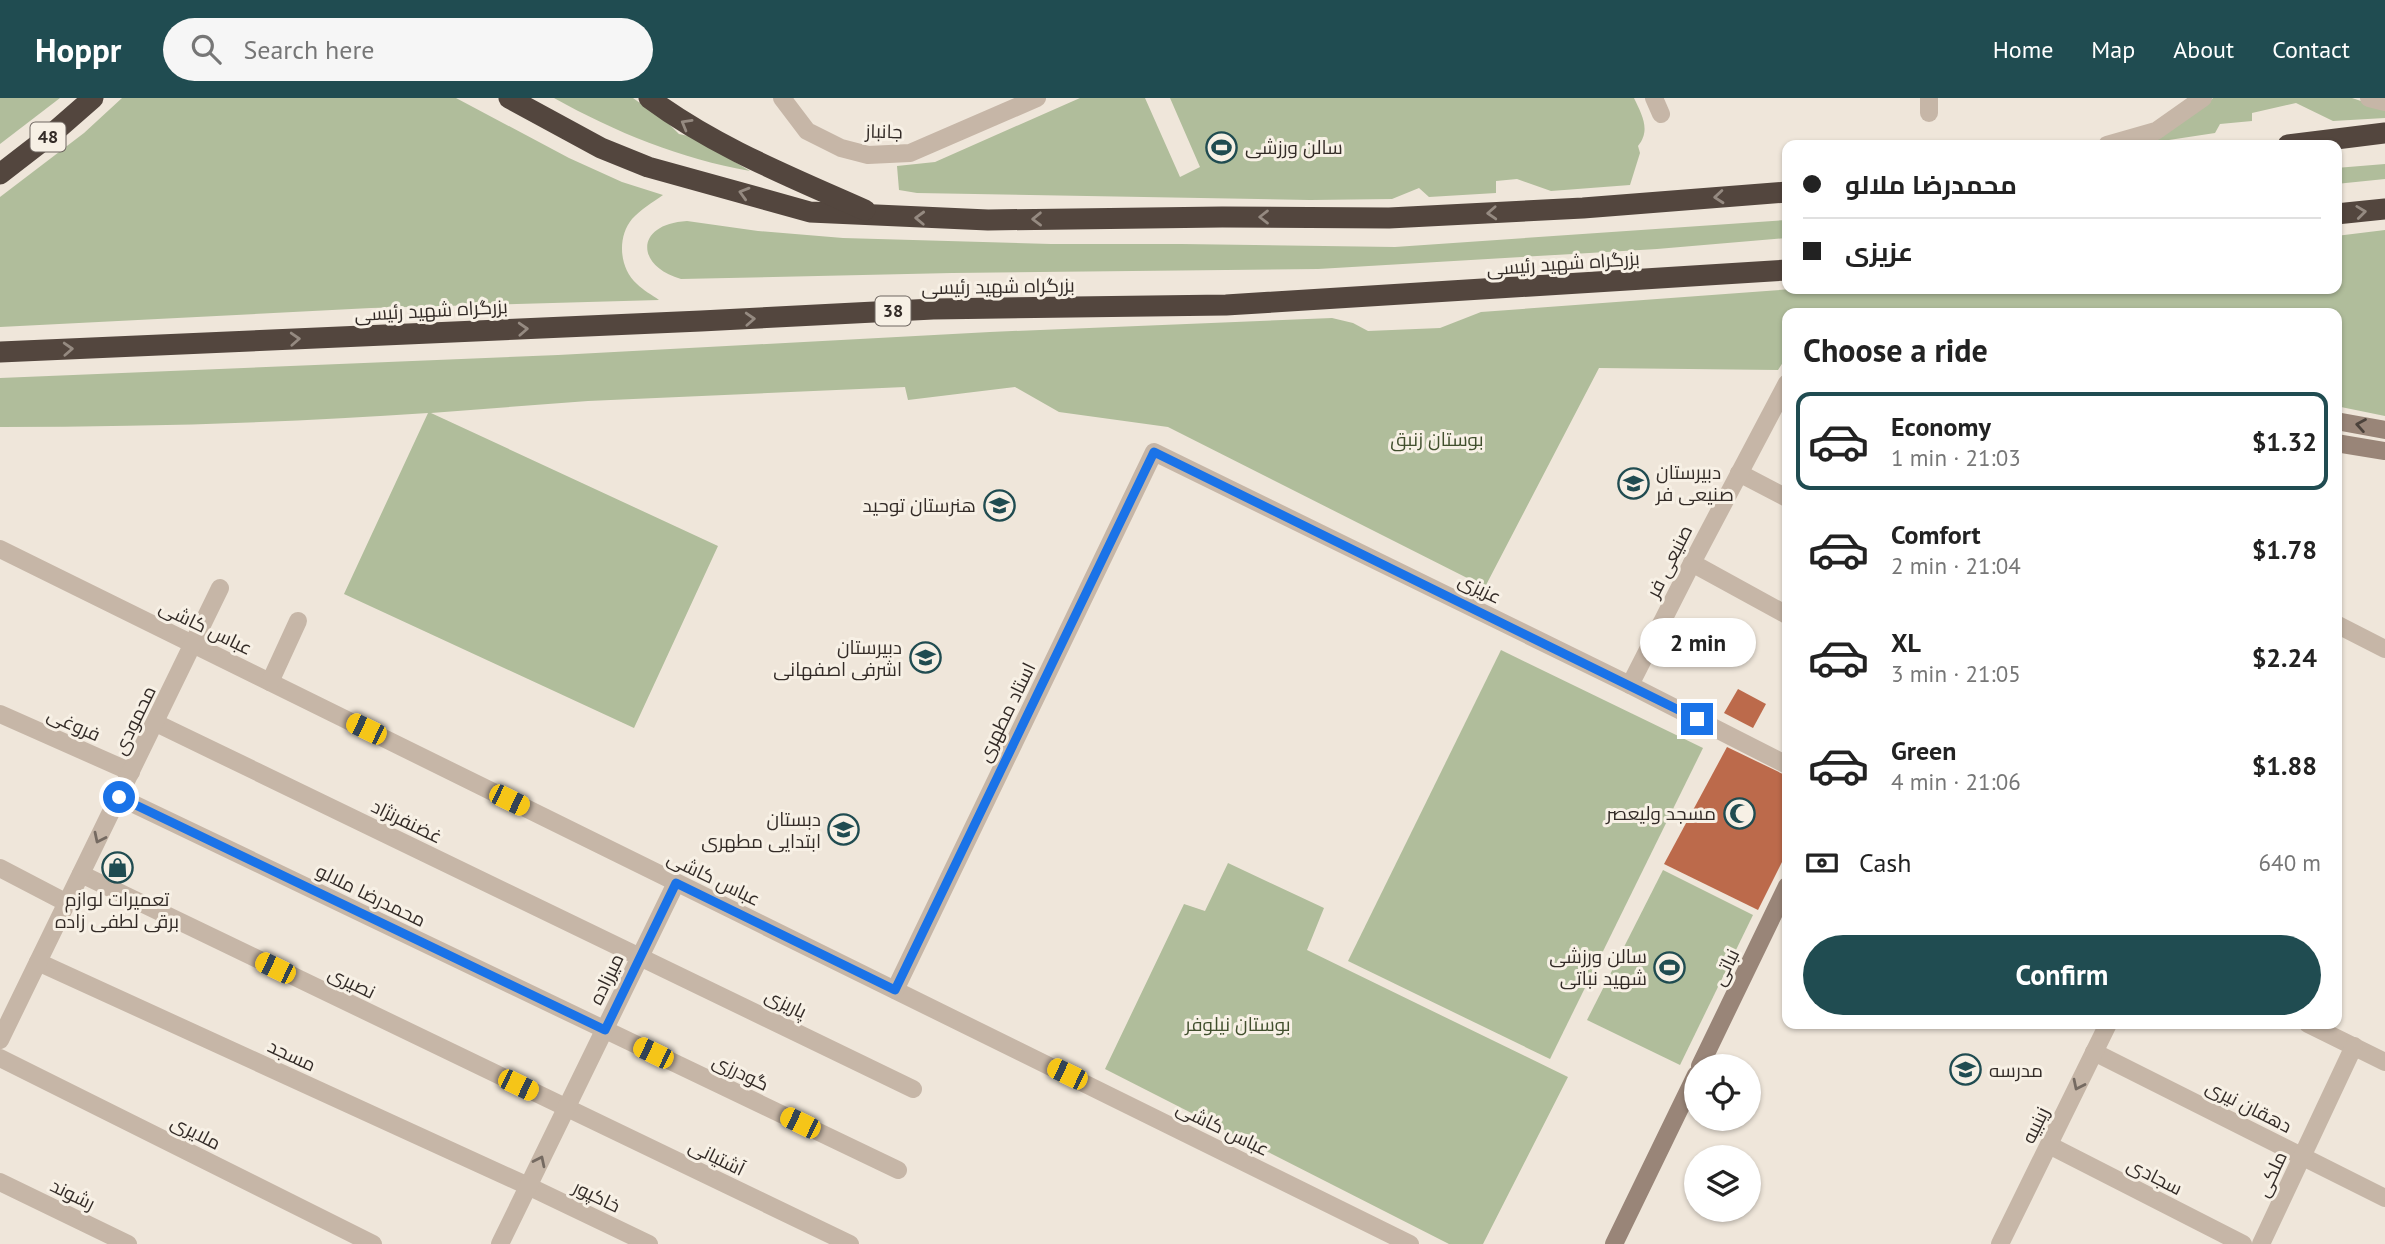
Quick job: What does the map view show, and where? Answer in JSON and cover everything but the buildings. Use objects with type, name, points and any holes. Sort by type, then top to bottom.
[{"type":"highway","name":"48","points":[[0,174],[93,98]]},
{"type":"highway","points":[[509,98],[601,148],[648,167],[810,212],[989,220],[1390,218],[1583,208],[1782,192]]},
{"type":"highway","points":[[649,98],[680,121],[755,162],[880,216]]},
{"type":"highway","points":[[2328,140],[2385,133]]},
{"type":"highway","points":[[2342,213],[2385,209]]},
{"type":"highway","name":"بزرگراه شهید رئیسی","points":[[0,352],[933,309],[1226,305],[1782,270]]},
{"type":"main road","points":[[2342,422],[2385,430]]},
{"type":"main road","points":[[2342,444],[2385,451]]},
{"type":"main road","name":"نباتی","points":[[1706,1054],[1782,896]]},
{"type":"main road","points":[[1614,1244],[1684,1100]]},
{"type":"street","name":"جانباز","points":[[782,98],[807,131],[841,148],[868,155],[910,153],[1037,98]]},
{"type":"street","points":[[2124,140],[2156,131],[2203,98]]},
{"type":"street","points":[[2369,98],[2385,103]]},
{"type":"street","name":"صنیعی فر","points":[[1630,685],[1782,392]]},
{"type":"street","name":"عزیزی","points":[[1154,452],[1782,762]]},
{"type":"street","name":"استاد مطهری","points":[[895,990],[1154,452]]},
{"type":"street","points":[[1739,472],[1782,495]]},
{"type":"street","name":"عباس کاشی","points":[[0,549],[1410,1244]]},
{"type":"street","points":[[1692,563],[1782,612]]},
{"type":"street","name":"محمودی","points":[[0,1040],[6,1011],[38,962],[220,589]]},
{"type":"street","points":[[270,682],[298,621]]},
{"type":"street","points":[[2342,627],[2385,649]]},
{"type":"street","name":"فروغی","points":[[0,714],[131,772]]},
{"type":"street","name":"غضنفرنژاد","points":[[156,723],[641,956]]},
{"type":"street","name":"محمدرضا ملالو","points":[[119,797],[605,1030]]},
{"type":"street","points":[[0,868],[67,904]]},
{"type":"street","name":"نصیری","points":[[81,874],[566,1109]]},
{"type":"street","name":"میرزاده","points":[[500,1244],[676,883]]},
{"type":"street","name":"پاریزی","points":[[641,956],[913,1089]]},
{"type":"street","name":"مسجد","points":[[38,962],[528,1186]]},
{"type":"street","name":"زینبیه","points":[[2000,1244],[2106,1029]]},
{"type":"street","points":[[2318,1029],[2385,1062]]},
{"type":"street","name":"گودرزی","points":[[605,1030],[898,1170]]},
{"type":"street","name":"ملکی","points":[[2262,1244],[2354,1046]]},
{"type":"street","name":"دهقان نیری","points":[[2094,1052],[2385,1198]]},
{"type":"street","name":"ملایری","points":[[0,1058],[373,1244]]},
{"type":"street","name":"آشتیانی","points":[[566,1109],[850,1244]]},
{"type":"street","name":"سجادی","points":[[2049,1145],[2243,1244]]},
{"type":"street","name":"رشوند","points":[[0,1182],[128,1244]]},
{"type":"street","name":"خاکپور","points":[[528,1186],[649,1244]]},
{"type":"green space","points":[[0,98],[60,98],[0,144]]},
{"type":"green space","points":[[122,98],[456,98],[569,158],[622,182],[663,195],[632,219],[622,243],[624,261],[631,277],[659,300],[371,308],[0,327],[0,197],[84,133]]},
{"type":"green space","points":[[554,98],[633,98],[679,134],[693,137],[750,171],[724,166],[649,143]]},
{"type":"green space","points":[[1080,98],[1145,98],[1180,177],[1200,167],[1170,98],[1634,98],[1645,128],[1638,146],[1640,153],[1630,185],[1551,191],[1517,179],[1496,181],[1496,193],[1429,197],[1419,188],[1392,199],[1310,200],[917,193],[899,190],[897,166],[935,162]]},
{"type":"green space","points":[[2213,98],[2352,98],[2385,109],[2385,118],[2333,121],[2296,103],[2252,113],[2252,121],[2220,124],[2215,133],[2169,140],[2145,140],[2206,105]]},
{"type":"green space","points":[[2385,164],[2385,179],[2342,183],[2342,168]]},
{"type":"green space","points":[[1782,220],[1782,238],[1657,249],[1318,269],[681,279],[655,265],[647,246],[650,237],[658,230],[670,224],[687,221],[758,231],[843,238],[1051,244],[1395,247]]},
{"type":"green space","name":"بوستان زنبق","points":[[2385,230],[2385,416],[2342,407],[2342,308],[1782,308],[1782,364],[1778,370],[1599,368],[1485,587],[1168,427],[1059,412],[1015,387],[908,400],[905,387],[588,401],[431,413],[718,546],[634,728],[344,594],[428,413],[214,424],[0,427],[0,378],[558,355],[990,332],[1332,318],[1353,323],[1368,331],[1440,328],[1481,312],[1782,290],[1782,294],[2342,294],[2342,235]]},
{"type":"green space","points":[[1501,650],[1703,748],[1550,1059],[1348,961]]},
{"type":"green space","name":"بوستان نیلوفر","points":[[1228,863],[1324,908],[1307,950],[1568,1077],[1483,1244],[1449,1244],[1105,1069],[1184,904],[1205,911]]},
{"type":"green space","name":"سالن ورزشی شهید نباتی","points":[[1663,870],[1753,915],[1680,1065],[1587,1020]]},
{"type":"place","name":"سالن ورزشی","points":[[1222,147]]},
{"type":"place","name":"دبیرستان صنیعی فر","points":[[1633,483]]},
{"type":"place","name":"هنرستان توحید","points":[[999,505]]},
{"type":"place","name":"دبیرستان اشرفی اصفهانی","points":[[925,658]]},
{"type":"place","name":"مسجد ولیعصر","points":[[1739,813]]},
{"type":"place","name":"دبستان ابتدایی مطهری","points":[[844,830]]},
{"type":"place","name":"تعمیرات لوازم برقی لطفی زاده","points":[[117,868]]},
{"type":"place","name":"سالن ورزشی شهید نباتی","points":[[1670,967]]},
{"type":"place","name":"مدرسه","points":[[1966,1070]]},
{"type":"route","points":[[119,797],[605,1030],[676,883],[895,990],[1154,452],[1697,719]]}]
